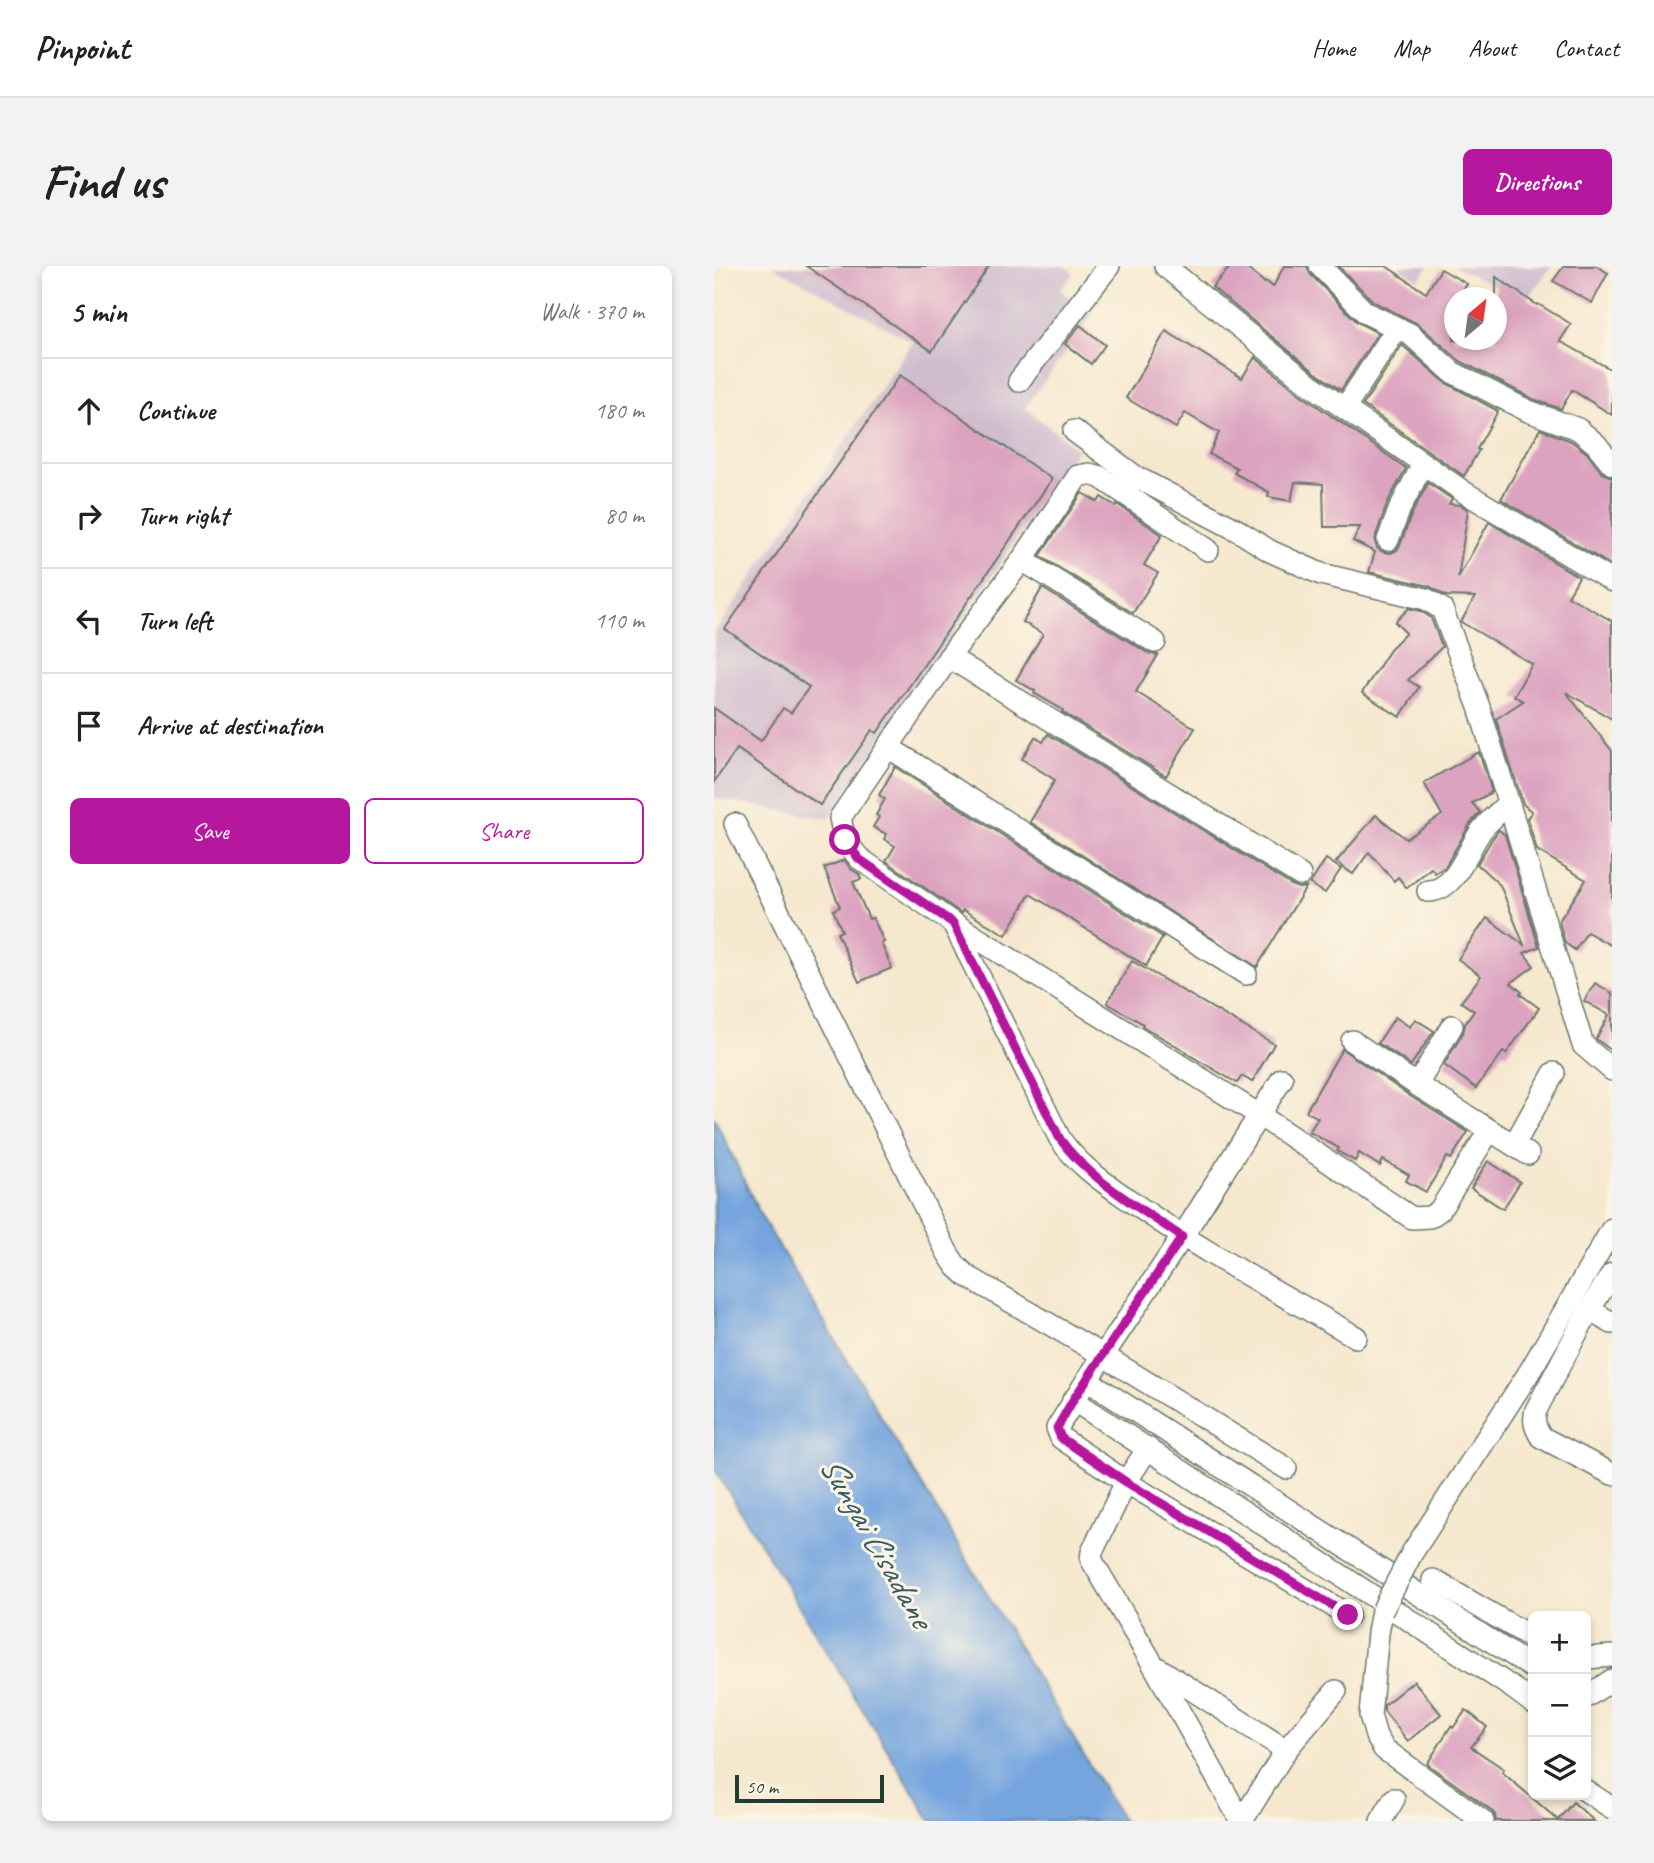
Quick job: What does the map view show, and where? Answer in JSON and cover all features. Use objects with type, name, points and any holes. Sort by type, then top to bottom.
[{"type":"street","points":[[1019,381],[1109,266]]},
{"type":"street","points":[[1165,266],[1308,383],[1464,492],[1612,581]]},
{"type":"street","points":[[1320,266],[1366,313],[1410,334],[1452,372],[1528,411],[1578,429],[1596,444],[1612,464]]},
{"type":"street","points":[[1345,408],[1397,328]]},
{"type":"street","points":[[1074,431],[1136,477],[1237,530],[1270,551],[1321,574],[1426,599],[1441,609],[1479,707],[1583,1045],[1612,1070]]},
{"type":"street","points":[[1388,540],[1400,508],[1423,464]]},
{"type":"street","points":[[1208,550],[1100,477],[1089,474],[1078,476],[1022,560],[949,657],[839,818],[845,840],[859,859],[953,923],[1259,1115],[1412,1218],[1430,1217],[1440,1210],[1489,1131]]},
{"type":"street","points":[[1022,560],[1155,642]]},
{"type":"street","points":[[949,657],[1300,875]]},
{"type":"street","points":[[888,747],[1246,974]]},
{"type":"street","points":[[1428,891],[1437,891],[1451,879],[1480,831],[1508,803]]},
{"type":"street","points":[[735,824],[956,1266],[967,1276],[1104,1356],[1286,1468]]},
{"type":"street","points":[[953,923],[1060,1139],[1069,1152],[1087,1170],[1182,1237],[1356,1337]]},
{"type":"street","points":[[1417,1085],[1452,1026]]},
{"type":"street","points":[[1352,1041],[1521,1150],[1554,1073]]},
{"type":"street","points":[[1282,1079],[1057,1428],[1061,1438],[1126,1482],[1348,1615]]},
{"type":"street","points":[[1483,1821],[1384,1749],[1376,1736],[1370,1715],[1382,1611],[1412,1553],[1530,1371],[1612,1229]]},
{"type":"street","points":[[1612,1274],[1589,1310],[1536,1410],[1534,1419],[1535,1429],[1541,1437],[1612,1475]]},
{"type":"street","points":[[1589,1310],[1612,1323]]},
{"type":"street","points":[[1087,1380],[1528,1665]]},
{"type":"street","points":[[1073,1400],[1528,1699]]},
{"type":"street","points":[[1148,1448],[1126,1482],[1091,1555],[1242,1821],[1286,1750],[1336,1691]]},
{"type":"street","points":[[1433,1580],[1528,1635]]},
{"type":"street","points":[[1591,1658],[1612,1656]]},
{"type":"street","points":[[1154,1666],[1286,1750]]},
{"type":"street","points":[[1591,1694],[1612,1680]]},
{"type":"street","points":[[1591,1794],[1612,1808]]},
{"type":"street","points":[[1381,1821],[1394,1799]]},
{"type":"shaded area","points":[[772,266],[1065,266],[1074,274],[1060,290],[1092,315],[1025,408],[1077,449],[828,819],[714,798],[714,633],[913,342]]},
{"type":"shaded area","points":[[1398,266],[1429,266],[1418,280]]},
{"type":"shaded area","points":[[1453,266],[1551,266],[1526,301],[1507,292],[1507,287],[1497,287]]},
{"type":"water","name":"Sungai Cisadane","points":[[714,1117],[761,1216],[1123,1821],[931,1821],[714,1468]]},
{"type":"building","points":[[806,266],[989,266],[932,351]]},
{"type":"building","points":[[1231,266],[1244,266],[1273,287],[1284,266],[1307,266],[1311,275],[1357,322],[1378,333],[1341,390],[1316,373],[1212,287]]},
{"type":"building","points":[[1338,266],[1386,266],[1426,293],[1441,269],[1467,284],[1465,287],[1444,287],[1444,347],[1418,324],[1374,302]]},
{"type":"building","points":[[1564,266],[1596,266],[1608,273],[1592,303],[1553,281]]},
{"type":"building","points":[[1496,277],[1571,324],[1560,341],[1612,370],[1612,415],[1572,390],[1561,409],[1533,399],[1460,361],[1448,350],[1507,350],[1507,287],[1496,287]]},
{"type":"building","points":[[1080,325],[1105,345],[1091,364],[1065,344]]},
{"type":"building","points":[[1166,331],[1242,378],[1255,357],[1300,394],[1406,468],[1388,502],[1376,535],[1377,548],[1383,552],[1391,553],[1397,550],[1428,483],[1452,499],[1449,504],[1461,505],[1468,510],[1458,578],[1489,522],[1579,577],[1568,596],[1612,621],[1612,719],[1566,692],[1612,751],[1612,946],[1587,932],[1575,950],[1565,943],[1559,921],[1586,880],[1537,850],[1527,818],[1532,812],[1523,804],[1496,719],[1523,701],[1514,696],[1532,664],[1461,622],[1475,597],[1446,596],[1429,586],[1369,572],[1375,552],[1353,541],[1360,527],[1324,527],[1323,484],[1295,482],[1291,501],[1268,497],[1269,492],[1234,473],[1237,468],[1209,454],[1219,433],[1185,413],[1176,428],[1126,398]]},
{"type":"building","points":[[1402,345],[1446,383],[1498,411],[1464,476],[1363,405]]},
{"type":"building","points":[[900,375],[1052,479],[877,733],[872,730],[820,805],[737,749],[714,782],[714,708],[761,741],[783,708],[791,713],[809,687],[725,629]]},
{"type":"building","points":[[1540,429],[1571,441],[1587,453],[1602,473],[1612,477],[1612,566],[1501,499]]},
{"type":"building","points":[[1082,493],[1098,502],[1101,497],[1116,506],[1117,504],[1162,535],[1144,565],[1158,573],[1133,613],[1040,556]]},
{"type":"building","points":[[1042,588],[1148,653],[1158,655],[1136,692],[1195,728],[1166,776],[1062,712],[1063,710],[1016,680],[1043,634],[1023,622]]},
{"type":"building","points":[[1409,608],[1421,611],[1431,618],[1442,647],[1408,680],[1419,687],[1400,717],[1362,693],[1392,647],[1406,633],[1395,622]]},
{"type":"building","points":[[1048,734],[1293,886],[1306,887],[1257,967],[1030,822],[1055,780],[1022,759],[1035,737],[1043,742]]},
{"type":"building","points":[[1479,752],[1492,792],[1472,803],[1480,812],[1445,867],[1435,873],[1431,868],[1407,888],[1398,877],[1394,881],[1369,852],[1353,874],[1336,862],[1376,815],[1406,839],[1442,815],[1424,783]]},
{"type":"building","points":[[895,767],[1163,937],[1146,966],[1030,894],[1006,935],[963,910],[961,913],[886,861],[895,846],[884,839],[886,834],[873,827],[885,799],[879,795]]},
{"type":"building","points":[[1499,830],[1505,835],[1539,947],[1524,953],[1534,966],[1511,983],[1522,992],[1520,994],[1539,1008],[1506,1054],[1503,1052],[1476,1088],[1444,1065],[1474,1011],[1461,1002],[1481,976],[1458,959],[1487,918],[1524,945],[1500,885],[1477,864]]},
{"type":"building","points":[[1326,859],[1341,869],[1325,893],[1310,884]]},
{"type":"building","points":[[844,860],[859,874],[861,879],[853,882],[869,919],[873,918],[884,942],[881,943],[892,968],[859,982],[837,933],[842,931],[833,910],[840,907],[824,868]]},
{"type":"building","points":[[1132,961],[1274,1044],[1252,1082],[1242,1076],[1237,1083],[1107,1003]]},
{"type":"building","points":[[1595,983],[1612,993],[1612,1051],[1596,1039],[1609,1015],[1584,1001]]},
{"type":"building","points":[[1395,1017],[1410,1027],[1415,1019],[1434,1031],[1411,1065],[1378,1043]]},
{"type":"building","points":[[1342,1049],[1468,1132],[1451,1159],[1447,1157],[1426,1192],[1406,1181],[1409,1175],[1383,1160],[1380,1166],[1359,1153],[1355,1161],[1337,1151],[1339,1148],[1309,1132],[1318,1118],[1306,1111]]},
{"type":"building","points":[[1488,1161],[1520,1182],[1503,1209],[1471,1188]]},
{"type":"building","points":[[1414,1681],[1441,1714],[1408,1741],[1384,1711],[1384,1705]]},
{"type":"building","points":[[1466,1710],[1487,1727],[1471,1747],[1504,1769],[1502,1772],[1528,1794],[1528,1800],[1535,1800],[1558,1820],[1573,1802],[1594,1821],[1496,1821],[1491,1810],[1427,1764],[1451,1726],[1453,1728]]},
{"type":"route","points":[[845,840],[859,859],[953,923],[1060,1139],[1069,1152],[1087,1170],[1182,1237],[1073,1400],[1057,1428],[1057,1433],[1126,1482],[1348,1615]]}]
